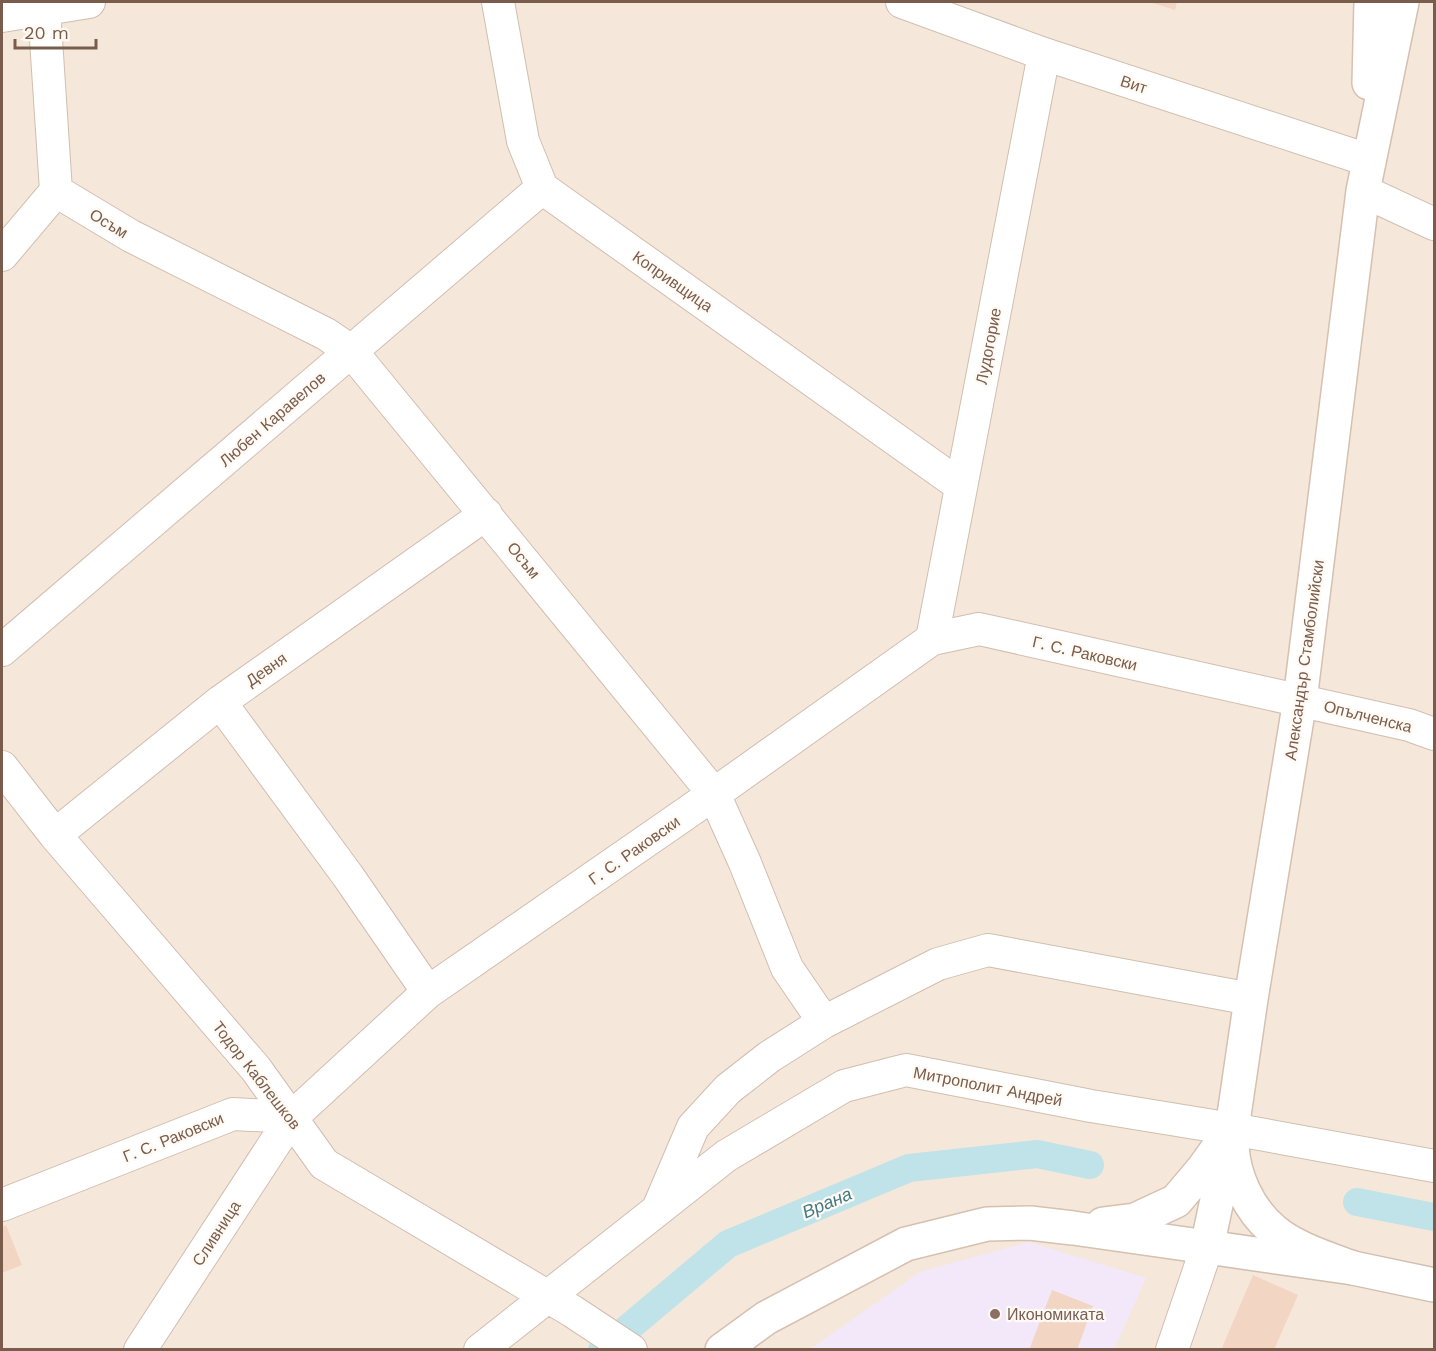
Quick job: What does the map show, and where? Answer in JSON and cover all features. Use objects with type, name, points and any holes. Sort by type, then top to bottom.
[{"type":"main road","name":"Александър Стамболийски","points":[[1365,175],[1371,2]]},
{"type":"main road","name":"Александър Стамболийски","points":[[1232,1128],[1300,700],[1365,175],[1402,2]]},
{"type":"main road","points":[[1073,1228],[1135,1221],[1176,1201],[1203,1169],[1232,1128]]},
{"type":"main road","points":[[1208,1247],[1232,1128]]},
{"type":"main road","points":[[1232,1128],[1232,1154],[1237,1177],[1252,1205],[1273,1231],[1311,1252],[1353,1268]]},
{"type":"main road","points":[[722,1350],[766,1318],[906,1244],[987,1224],[1030,1223],[1073,1228],[1353,1268],[1434,1285]]},
{"type":"street","points":[[2,16],[89,2]]},
{"type":"street","points":[[498,2],[523,141],[542,188]]},
{"type":"street","name":"Вит","points":[[902,2],[1365,175],[1434,224]]},
{"type":"street","points":[[2,255],[56,191],[44,9]]},
{"type":"street","name":"Лудогорие","points":[[932,639],[1044,54]]},
{"type":"street","name":"Любен Каравелов","points":[[2,650],[542,188]]},
{"type":"street","name":"Копривщица","points":[[542,188],[961,486]]},
{"type":"street","name":"Осъм","points":[[56,191],[131,236],[326,334],[360,343],[486,514],[714,794],[745,862],[787,968],[824,1022]]},
{"type":"street","name":"Девня","points":[[55,835],[220,702],[486,514]]},
{"type":"street","name":"Г. С. Раковски","points":[[2,1205],[233,1114],[292,1117],[428,992],[714,794],[932,639],[979,629],[1155,670],[1300,700]]},
{"type":"street","name":"Опълченска","points":[[1300,700],[1409,725],[1434,734]]},
{"type":"street","points":[[220,702],[348,876],[428,992]]},
{"type":"street","name":"Тодор Каблешков","points":[[2,767],[55,835],[256,1069],[324,1164],[559,1304],[631,1350]]},
{"type":"street","points":[[657,1212],[693,1127],[728,1089],[769,1057],[824,1022],[938,963],[988,950],[1251,999]]},
{"type":"street","name":"Митрополит Андрей","points":[[480,1350],[559,1304],[657,1212],[726,1156],[844,1086],[906,1070],[1091,1106],[1232,1128],[1434,1166]]},
{"type":"street","name":"Сливница","points":[[140,1350],[292,1117]]},
{"type":"street","points":[[1172,1350],[1208,1247]]},
{"type":"shaded area","points":[[2,2],[1434,2],[1434,1349],[2,1349]]},
{"type":"shaded area","name":"Икономиката","points":[[1029,1242],[1146,1278],[1114,1349],[809,1350],[920,1272]]},
{"type":"building","points":[[1149,2],[1177,2],[1175,10]]},
{"type":"building","points":[[6,1225],[22,1265],[2,1273],[2,1227]]},
{"type":"building","points":[[1253,1275],[1298,1295],[1274,1350],[1221,1350]]},
{"type":"building","points":[[1052,1290],[1093,1306],[1077,1350],[1029,1350]]},
{"type":"waterway","name":"Врана","points":[[602,1350],[728,1244],[909,1168],[1037,1154],[1090,1165]]},
{"type":"waterway","name":"Врана","points":[[1357,1202],[1434,1217]]},
{"type":"place","name":"Икономиката","points":[[995,1314]]}]
